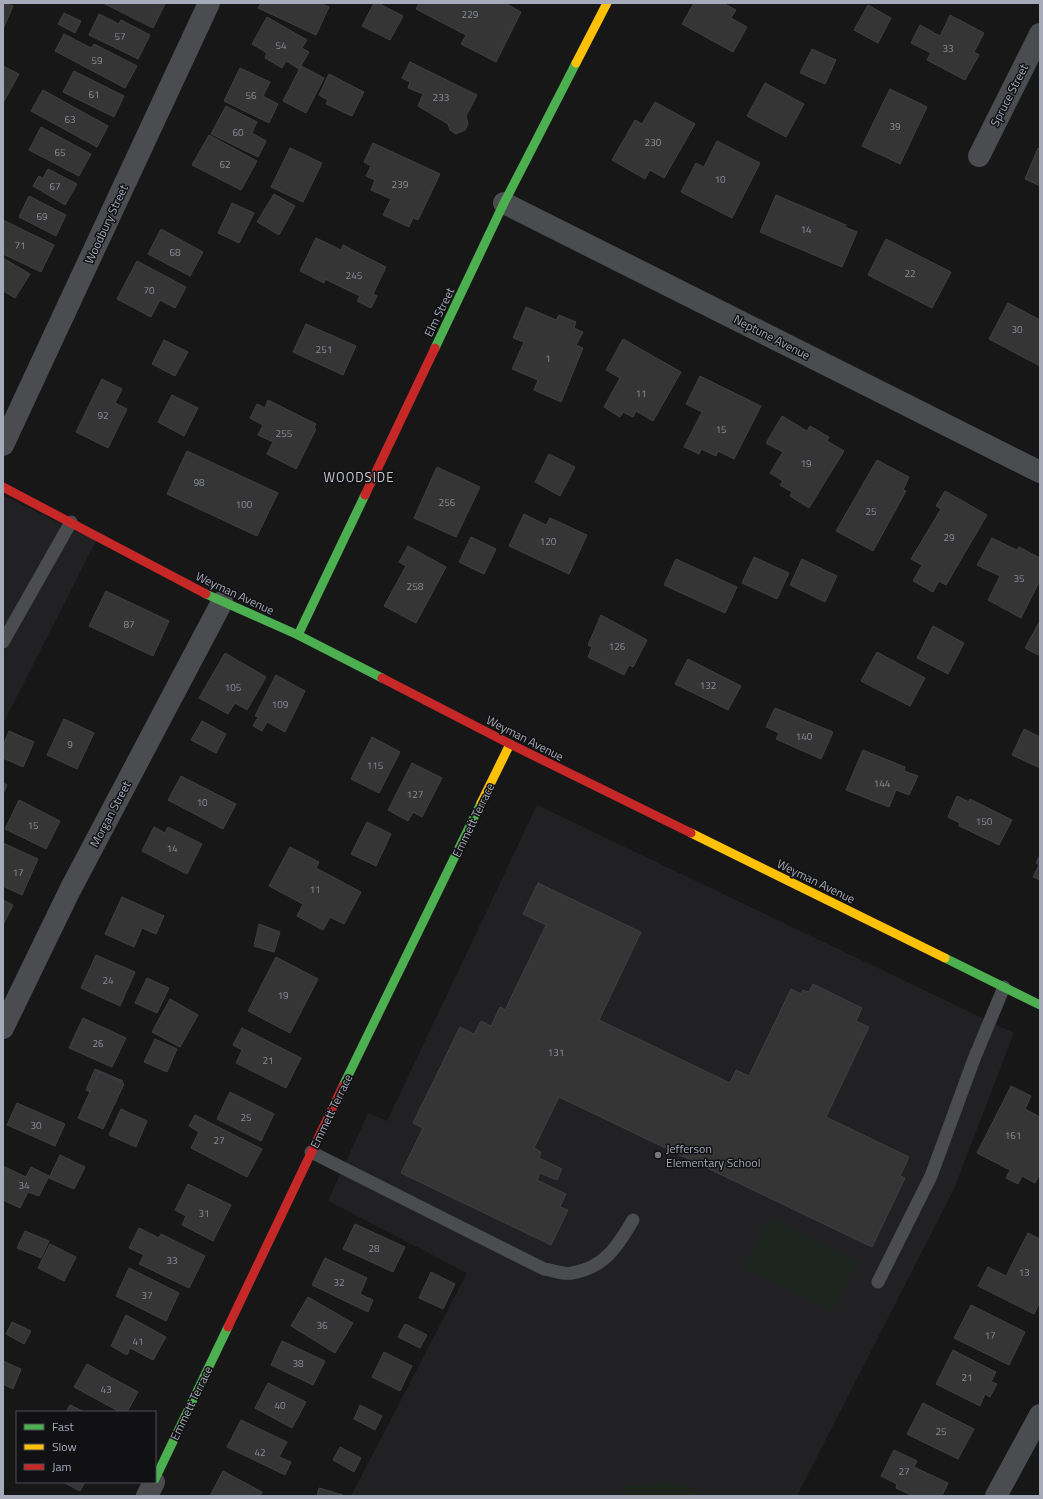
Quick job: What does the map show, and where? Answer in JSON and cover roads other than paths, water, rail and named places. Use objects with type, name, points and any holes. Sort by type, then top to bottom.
[{"type":"street","name":"Woodbury Street","points":[[3,444],[209,3]]},
{"type":"street","name":"Elm Street","points":[[298,635],[504,202],[607,3]]},
{"type":"street","name":"Spruce Street","points":[[979,156],[1040,34]]},
{"type":"street","name":"Neptune Avenue","points":[[504,202],[1040,472]]},
{"type":"street","name":"Weyman Avenue","points":[[3,487],[222,602],[298,635],[510,744],[1040,1005]]},
{"type":"street","name":"Morgan Street","points":[[3,1028],[70,890],[222,602]]},
{"type":"street","name":"Emmett Terrace","points":[[156,1477],[311,1152],[510,744]]},
{"type":"street","points":[[996,1496],[1040,1415]]},
{"type":"street","name":"Emmett Terrace","points":[[147,1496],[153,1483]]},
{"type":"lane","points":[[3,642],[71,522]]},
{"type":"lane","points":[[878,1282],[931,1176],[974,1059],[1004,987]]},
{"type":"lane","points":[[311,1152],[544,1269],[571,1274],[598,1264],[619,1245],[633,1220]]},
{"type":"place","name":"Jefferson Elementary School","points":[[658,1155]]},
{"type":"district","name":"WOODSIDE","points":[[359,477]]}]
